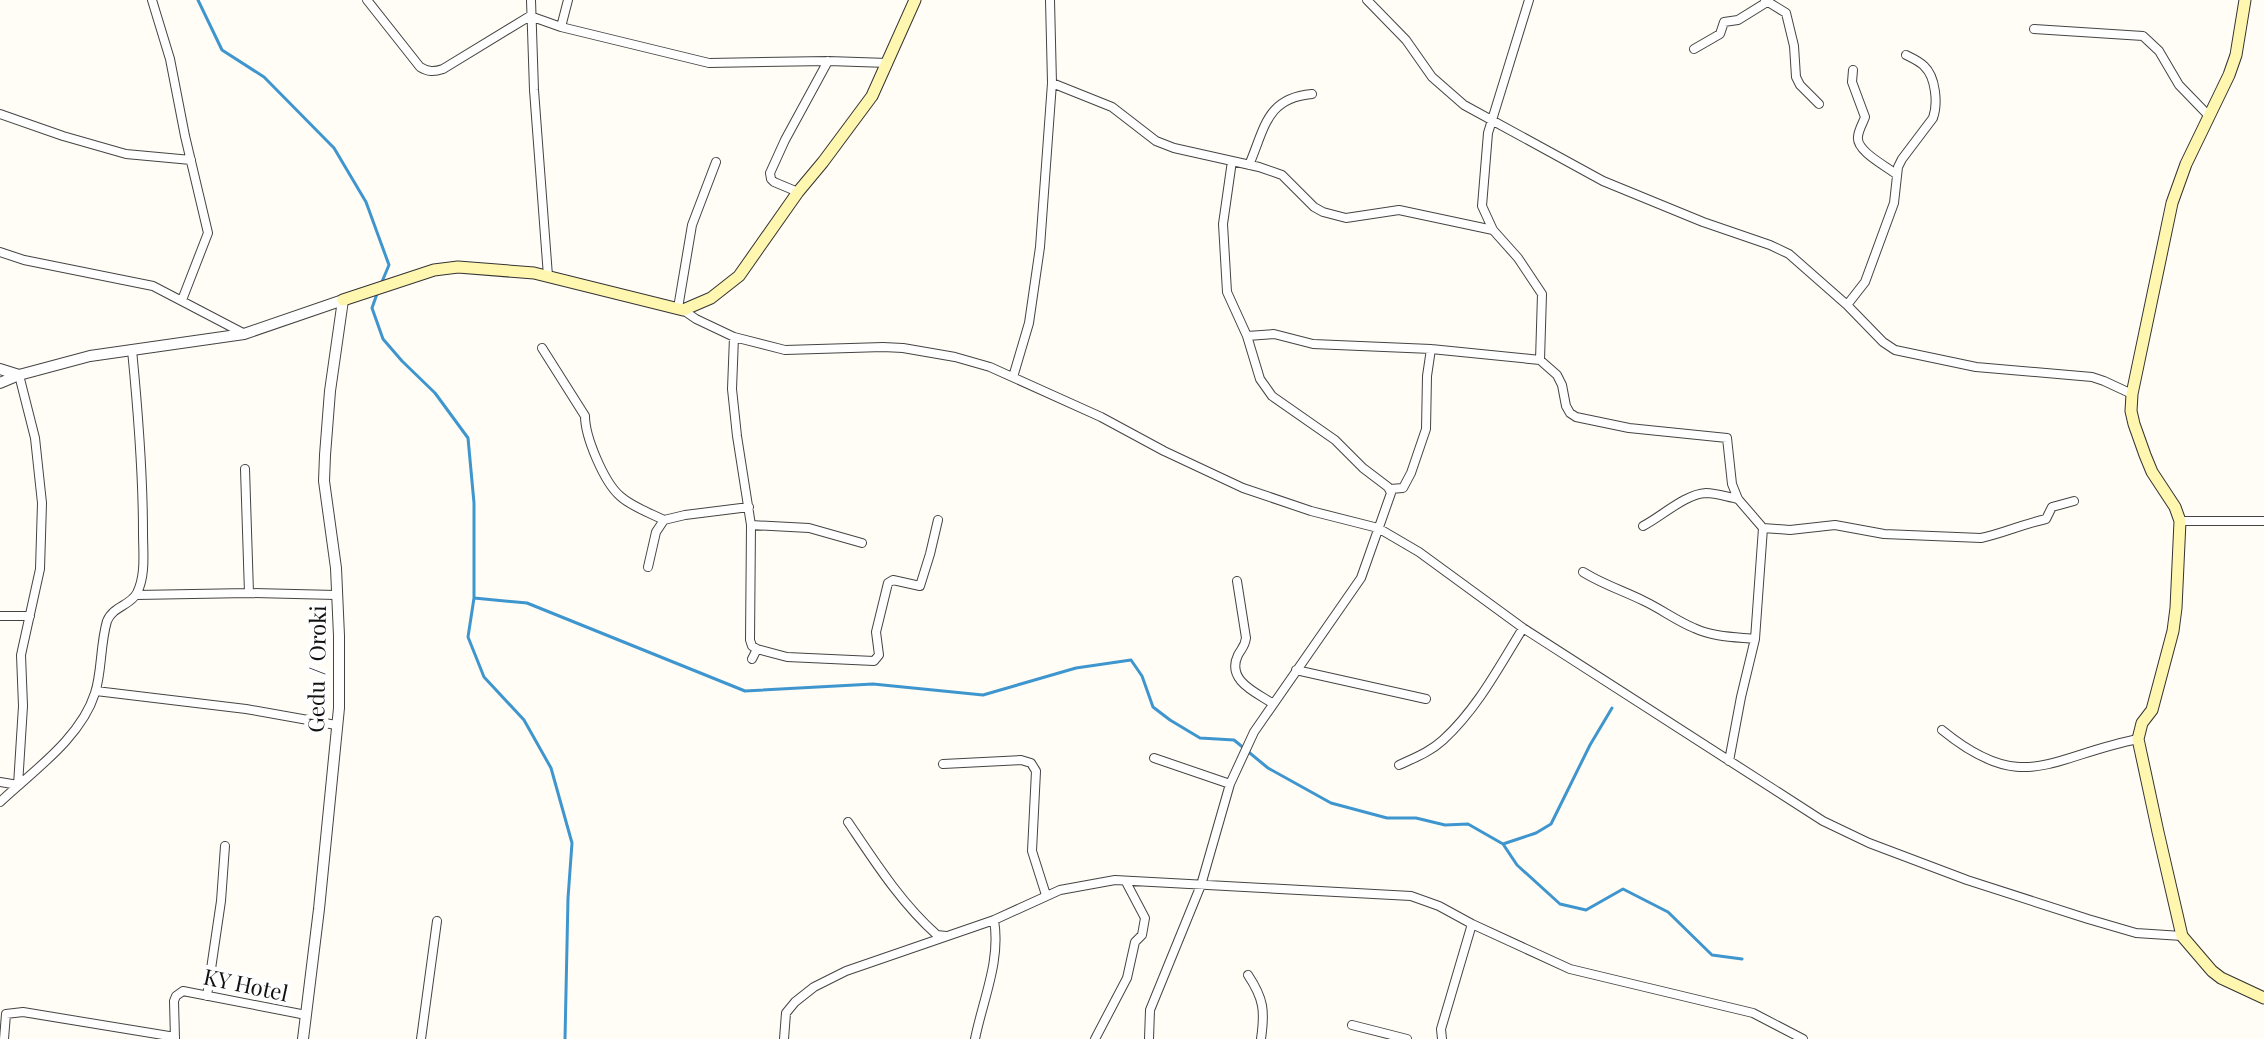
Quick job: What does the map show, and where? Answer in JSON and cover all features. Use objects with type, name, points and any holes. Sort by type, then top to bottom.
[{"type":"main road","points":[[343,300],[413,276],[458,267],[548,276],[681,309],[711,298],[739,276],[798,192],[872,96],[915,0]]},
{"type":"main road","points":[[2245,0],[2236,55],[2186,164],[2172,203],[2131,411],[2152,472],[2175,507],[2180,521],[2173,631],[2152,710],[2142,723],[2138,739],[2182,936],[2221,978],[2264,998]]},
{"type":"street","points":[[152,0],[170,59],[208,233],[182,300]]},
{"type":"street","points":[[367,0],[420,67],[434,72],[530,16]]},
{"type":"street","points":[[531,0],[548,276]]},
{"type":"street","points":[[561,27],[568,0]]},
{"type":"street","points":[[1013,377],[1035,292],[1052,83],[1050,0]]},
{"type":"street","points":[[1367,0],[1406,40],[1439,84],[1464,105],[1603,181],[1789,254],[1895,350],[1976,367],[2092,377],[2132,394]]},
{"type":"street","points":[[1529,0],[1487,143],[1482,206],[1493,230],[1518,258],[1542,294],[1540,360]]},
{"type":"street","points":[[1694,49],[1720,34],[1724,22],[1738,20],[1766,1],[1786,13],[1794,46],[1796,77],[1819,104]]},
{"type":"street","points":[[530,16],[561,27],[709,63],[888,63]]},
{"type":"street","points":[[2034,29],[2143,36],[2159,51],[2169,71],[2190,99],[2209,116]]},
{"type":"street","points":[[1847,305],[1865,282],[1894,203],[1896,174],[1902,159],[1933,118],[1937,104],[1928,70],[1906,55]]},
{"type":"street","points":[[798,192],[774,182],[770,173],[828,61]]},
{"type":"street","points":[[1853,70],[1852,82],[1865,117],[1858,136],[1859,143],[1862,149],[1896,174]]},
{"type":"street","points":[[1052,83],[1112,107],[1156,141],[1282,175],[1314,207],[1334,216],[1358,217],[1399,210],[1493,230]]},
{"type":"street","points":[[1249,165],[1273,110],[1287,99],[1312,94]]},
{"type":"street","points":[[0,114],[126,154],[191,160]]},
{"type":"street","points":[[1232,161],[1223,224],[1227,292],[1247,336],[1260,379],[1272,396],[1335,440],[1390,489],[1403,488],[1426,429],[1431,349]]},
{"type":"street","points":[[716,162],[692,225],[681,309],[696,319],[734,337],[785,350],[903,348],[990,367],[1101,417],[1243,488],[1311,511],[1378,528],[1419,552],[1523,628],[1823,821],[1869,843],[1967,880],[2100,923],[2136,933],[2182,936]]},
{"type":"street","points":[[0,252],[24,260],[153,286],[244,334]]},
{"type":"street","points":[[0,383],[90,356],[244,334],[343,300]]},
{"type":"street","name":"Gedu / Oroki","points":[[303,1039],[339,708],[336,568],[324,481],[330,391],[343,300]]},
{"type":"street","points":[[1247,336],[1274,334],[1313,344],[1431,349],[1540,360],[1557,375],[1566,406],[1576,417],[1629,428],[1727,438],[1732,484],[1738,499],[1763,528],[1755,639],[1729,761]]},
{"type":"street","points":[[734,337],[734,404],[751,525],[752,646],[787,657],[874,661],[879,655],[876,632],[888,583],[893,580],[920,586],[938,520]]},
{"type":"street","points":[[542,348],[585,416],[590,443],[610,485],[625,501],[664,520],[749,507]]},
{"type":"street","points":[[132,350],[143,480],[143,574],[136,595]]},
{"type":"street","points":[[0,369],[19,375]]},
{"type":"street","points":[[18,785],[23,706],[21,655],[40,569],[42,503],[35,438],[19,375]]},
{"type":"street","points":[[245,469],[249,593]]},
{"type":"street","points":[[1149,1039],[1150,1010],[1201,885],[1230,784],[1240,761],[1272,703],[1361,578],[1390,497],[1390,489]]},
{"type":"street","points":[[1643,526],[1702,493],[1738,499]]},
{"type":"street","points":[[1763,528],[1790,530],[1835,525],[1884,534],[1981,538],[2046,519],[2052,507],[2074,501]]},
{"type":"street","points":[[648,567],[656,532],[664,520]]},
{"type":"street","points":[[2180,521],[2264,521]]},
{"type":"street","points":[[751,525],[809,528],[862,543]]},
{"type":"street","points":[[1583,572],[1693,628],[1711,634],[1755,639]]},
{"type":"street","points":[[1237,581],[1246,638],[1235,670],[1240,682],[1272,703]]},
{"type":"street","points":[[0,802],[40,767],[85,718],[96,691],[99,658],[108,619],[113,610],[136,595],[336,595]]},
{"type":"street","points":[[0,616],[30,616]]},
{"type":"street","points":[[1399,765],[1442,742],[1476,703],[1523,628]]},
{"type":"street","points":[[752,659],[757,649]]},
{"type":"street","points":[[1296,670],[1426,699]]},
{"type":"street","points":[[96,691],[246,709],[336,725]]},
{"type":"street","points":[[1942,730],[1978,756],[2004,767],[2033,768],[2138,739]]},
{"type":"street","points":[[1154,758],[1230,784]]},
{"type":"street","points":[[943,764],[1021,760],[1031,763],[1036,771],[1032,851],[1046,895]]},
{"type":"street","points":[[0,782],[18,785]]},
{"type":"street","points":[[848,822],[920,920],[937,935],[951,936]]},
{"type":"street","points":[[207,996],[221,901],[225,846]]},
{"type":"street","points":[[784,1039],[786,1013],[795,1002],[814,987],[846,971],[994,920],[1046,895],[1071,887],[1115,880],[1411,896],[1439,906],[1570,969],[1753,1013],[1803,1039]]},
{"type":"street","points":[[1095,1039],[1127,978],[1135,942],[1142,935],[1145,918],[1126,882]]},
{"type":"street","points":[[975,1039],[991,980],[997,938],[994,920]]},
{"type":"street","points":[[421,1039],[437,921]]},
{"type":"street","points":[[1442,1039],[1441,1029],[1472,924]]},
{"type":"street","points":[[1248,975],[1264,1011],[1261,1039]]},
{"type":"street","name":"KY Hotel","points":[[175,1038],[176,996],[183,991],[306,1015]]},
{"type":"street","points":[[4,1039],[6,1014],[10,1012],[175,1038]]},
{"type":"street","points":[[1352,1025],[1407,1039]]},
{"type":"waterway","points":[[198,0],[222,50],[264,77],[334,148],[366,202],[389,265],[381,284]]},
{"type":"waterway","points":[[378,291],[372,308],[383,339],[435,393],[468,438],[474,503],[474,598],[468,637],[484,677],[524,720],[551,768],[572,843],[565,1039]]},
{"type":"waterway","points":[[474,598],[527,603],[745,691],[873,684],[983,695],[1076,668],[1131,660],[1142,676],[1153,707],[1170,720],[1200,738],[1234,740],[1268,768],[1331,803],[1387,818],[1416,818],[1445,825],[1468,824],[1503,844],[1517,865],[1560,904],[1586,910],[1623,889],[1668,912],[1712,955],[1742,959]]},
{"type":"waterway","points":[[1503,844],[1536,833],[1551,824],[1612,708]]}]
